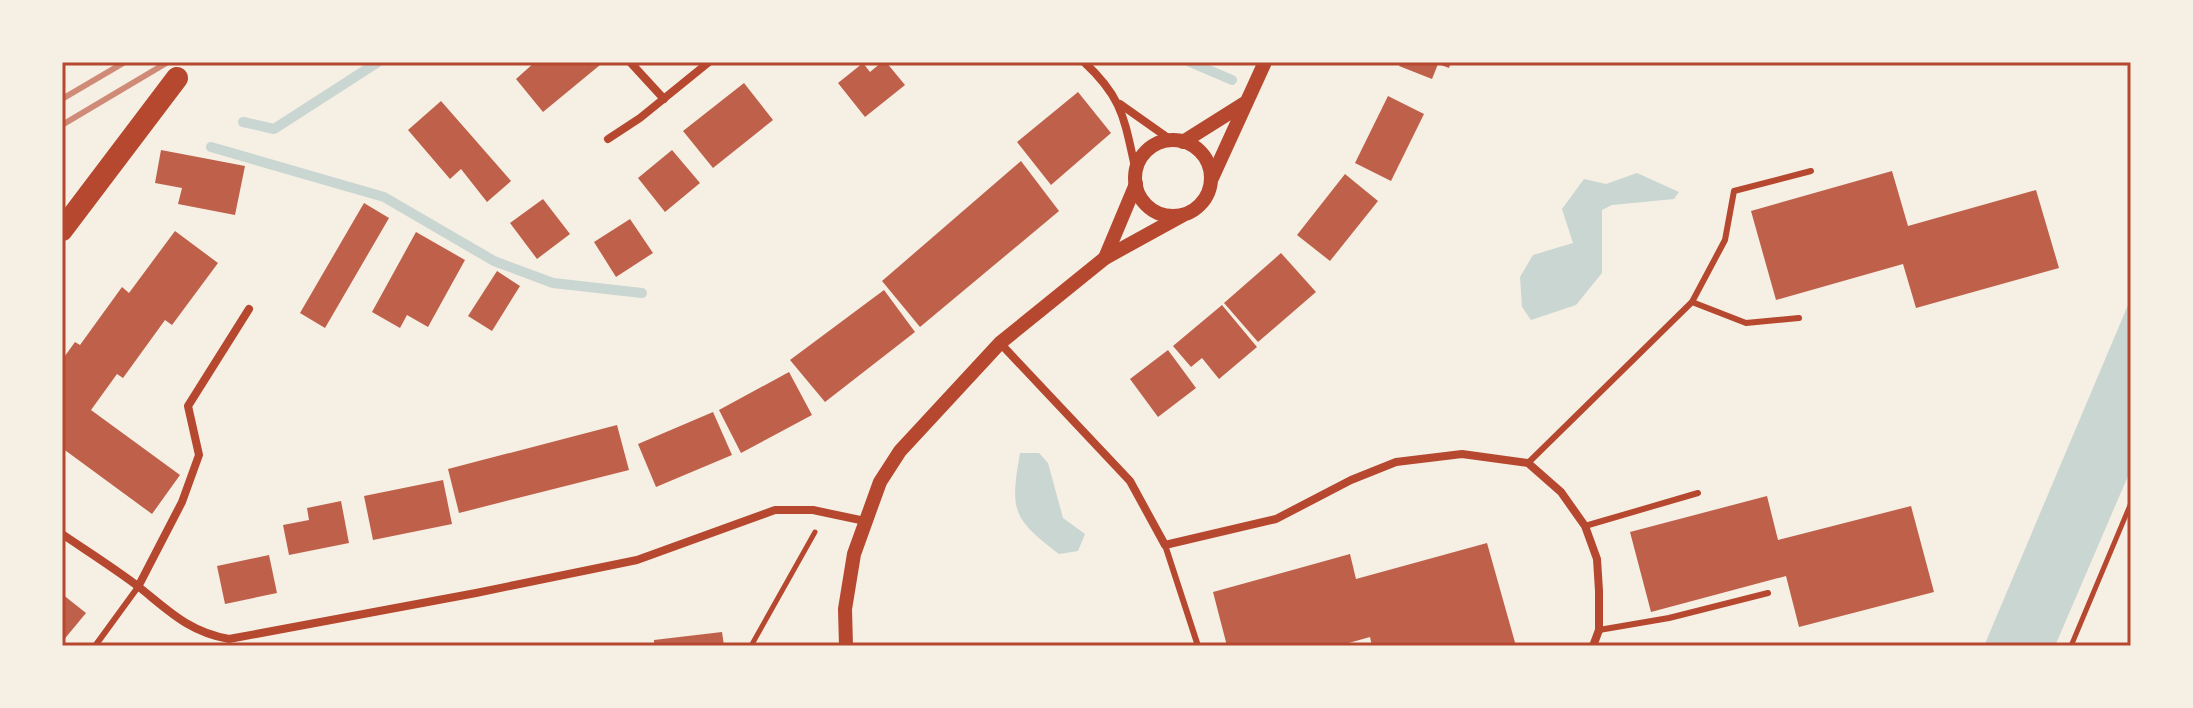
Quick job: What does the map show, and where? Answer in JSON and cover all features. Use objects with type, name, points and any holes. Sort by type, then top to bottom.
[{"type":"highway","points":[[62,230],[177,78]]},
{"type":"street","points":[[630,62],[664,99]]},
{"type":"street","points":[[608,139],[709,62]]},
{"type":"street","points":[[1084,62],[1105,81],[1119,104],[1136,177],[1147,206],[1170,216],[1183,215]]},
{"type":"street","points":[[846,646],[845,609],[854,554],[880,482],[900,451],[1000,343],[1105,258],[1203,202],[1211,178],[1265,62]]},
{"type":"street","points":[[1105,258],[1148,149],[1177,141],[1245,103]]},
{"type":"street","points":[[1119,104],[1177,141],[1195,147],[1204,156],[1211,178]]},
{"type":"street","points":[[138,587],[182,502],[199,455],[188,406],[249,309]]},
{"type":"street","points":[[1000,343],[1130,481],[1165,545],[1276,519],[1351,480],[1396,462],[1462,454],[1528,463],[1561,492],[1585,526],[1597,559],[1599,630],[1593,646]]},
{"type":"street","points":[[62,534],[177,618],[206,635],[229,639],[637,560],[775,510],[826,513],[865,521]]},
{"type":"lane","points":[[1528,463],[1692,302],[1725,240],[1734,191],[1811,171]]},
{"type":"lane","points":[[1692,302],[1746,323],[1799,318]]},
{"type":"lane","points":[[1585,526],[1698,493]]},
{"type":"lane","points":[[1165,545],[1198,646]]},
{"type":"lane","points":[[95,646],[138,587]]},
{"type":"lane","points":[[1599,630],[1669,618],[1768,593]]},
{"type":"path","points":[[2071,646],[2131,503]]},
{"type":"path","points":[[751,646],[826,513]]},
{"type":"shaded area","points":[[1637,173],[1679,192],[1674,199],[1612,205],[1602,210],[1602,273],[1576,305],[1531,320],[1522,307],[1520,277],[1533,255],[1573,243],[1562,209],[1584,179],[1606,184]]},
{"type":"shaded area","points":[[2131,298],[2131,469],[2055,646],[1984,646]]},
{"type":"shaded area","points":[[1020,453],[1039,453],[1048,463],[1063,518],[1085,534],[1078,551],[1059,554],[1023,522],[1018,512],[1015,488]]},
{"type":"building","points":[[535,62],[598,62],[600,65],[543,112],[516,79]]},
{"type":"building","points":[[886,62],[905,85],[865,117],[838,83],[863,63],[870,72]]},
{"type":"building","points":[[1401,62],[1451,62],[1449,68],[1438,64],[1432,79],[1399,66]]},
{"type":"building","points":[[744,83],[773,120],[713,168],[683,131]]},
{"type":"building","points":[[1078,92],[1111,133],[1051,185],[1017,142]]},
{"type":"building","points":[[1388,96],[1424,114],[1391,181],[1355,163]]},
{"type":"building","points":[[441,101],[511,181],[487,202],[461,169],[450,179],[408,130]]},
{"type":"building","points":[[161,150],[245,166],[235,215],[178,204],[182,188],[155,183]]},
{"type":"building","points":[[672,150],[700,183],[665,212],[638,178]]},
{"type":"building","points":[[1021,161],[1059,211],[920,327],[882,281]]},
{"type":"building","points":[[1892,171],[1908,226],[2036,190],[2059,268],[1916,308],[1903,264],[1776,300],[1751,211]]},
{"type":"building","points":[[1345,174],[1378,201],[1330,261],[1297,235]]},
{"type":"building","points":[[543,199],[570,234],[537,259],[510,223]]},
{"type":"building","points":[[364,203],[389,218],[325,328],[300,313]]},
{"type":"building","points":[[630,219],[653,253],[616,277],[594,242]]},
{"type":"building","points":[[175,231],[218,263],[172,325],[165,320],[123,378],[117,374],[91,410],[180,475],[152,514],[62,448],[62,360],[75,342],[80,345],[122,287],[129,293]]},
{"type":"building","points":[[416,232],[465,260],[428,327],[407,315],[400,328],[372,312]]},
{"type":"building","points":[[1281,253],[1316,292],[1258,342],[1224,303]]},
{"type":"building","points":[[497,271],[520,286],[492,331],[468,316]]},
{"type":"building","points":[[884,290],[915,332],[825,402],[790,360]]},
{"type":"building","points":[[1222,305],[1257,347],[1219,379],[1202,358],[1191,367],[1173,346]]},
{"type":"building","points":[[1168,350],[1196,388],[1158,417],[1130,379]]},
{"type":"building","points":[[789,372],[812,415],[741,453],[719,410]]},
{"type":"building","points":[[713,412],[732,455],[656,487],[638,444]]},
{"type":"building","points":[[617,425],[629,470],[459,513],[448,469]]},
{"type":"building","points":[[443,480],[452,524],[373,540],[364,496]]},
{"type":"building","points":[[1767,496],[1778,540],[1911,506],[1934,592],[1799,627],[1786,576],[1651,612],[1630,532]]},
{"type":"building","points":[[341,501],[349,543],[289,555],[283,525],[309,520],[307,508]]},
{"type":"building","points":[[1487,543],[1516,646],[1372,646],[1370,637],[1338,646],[1227,646],[1213,592],[1350,554],[1356,579]]},
{"type":"building","points":[[269,555],[277,593],[225,604],[217,566]]},
{"type":"building","points":[[62,594],[86,613],[62,642]]},
{"type":"building","points":[[722,632],[724,646],[654,646],[654,640]]},
{"type":"waterway","points":[[243,122],[274,129],[378,62]]},
{"type":"waterway","points":[[1190,62],[1232,80]]},
{"type":"waterway","points":[[211,147],[384,197],[494,261],[553,283],[642,293]]},
{"type":"railway","points":[[62,99],[125,62]]},
{"type":"railway","points":[[62,125],[168,62]]}]
